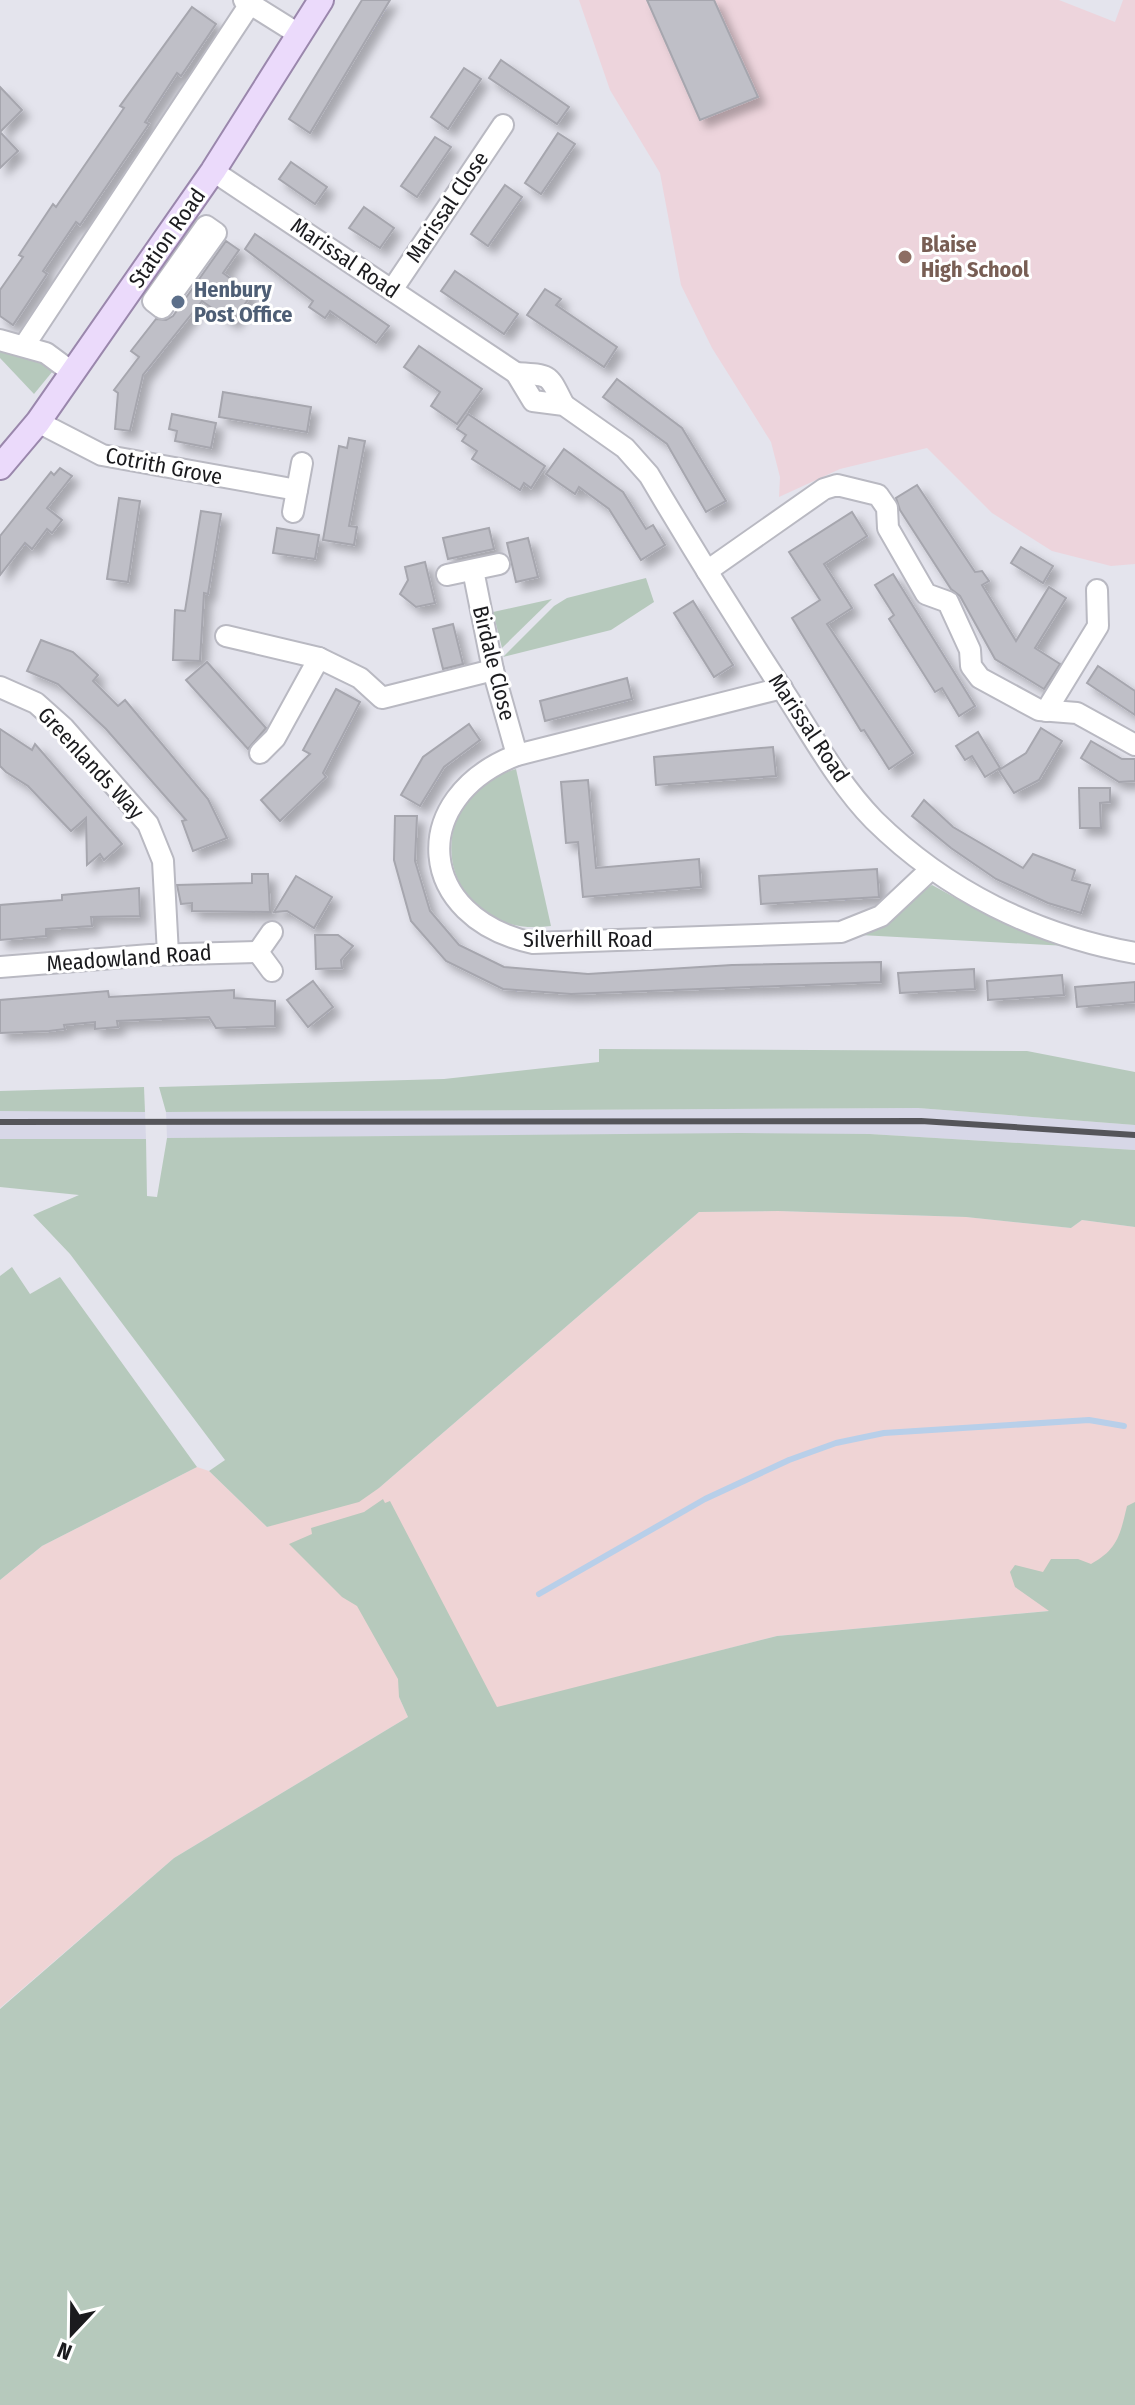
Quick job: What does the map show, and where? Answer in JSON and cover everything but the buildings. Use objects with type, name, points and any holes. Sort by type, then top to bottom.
[{"type":"main road","name":"Station Road","points":[[0,467],[38,422],[213,171],[321,0]]},
{"type":"street","points":[[24,346],[247,2],[300,35]]},
{"type":"street","name":"Marissal Close","points":[[392,290],[503,125]]},
{"type":"street","name":"Marissal Road","points":[[213,171],[516,373],[533,401],[564,405],[637,460],[823,754],[873,819],[931,869],[995,908],[1046,930],[1135,953]]},
{"type":"street","points":[[0,340],[46,353],[73,373]]},
{"type":"street","name":"Cotrith Grove","points":[[38,422],[102,455],[297,490]]},
{"type":"street","points":[[293,512],[302,463]]},
{"type":"street","points":[[707,571],[824,489],[837,485],[878,495],[887,508],[888,528],[926,594],[948,602],[970,650],[971,666],[980,678],[1017,701],[1046,711],[1077,713],[1135,745]]},
{"type":"street","points":[[447,575],[499,564]]},
{"type":"street","name":"Birdale Close","points":[[473,570],[493,670],[517,755]]},
{"type":"street","points":[[1046,711],[1098,626],[1097,590]]},
{"type":"street","points":[[226,636],[319,658],[360,678],[386,699],[493,670]]},
{"type":"street","points":[[260,753],[275,738],[319,658]]},
{"type":"street","name":"Greenlands Way","points":[[0,687],[36,703],[64,728],[148,824],[163,861],[168,954]]},
{"type":"street","name":"Silverhill Road","points":[[782,688],[517,755],[477,774],[451,804],[440,843],[451,896],[484,927],[506,938],[533,943],[841,932],[881,916],[931,869]]},
{"type":"street","points":[[272,932],[258,952],[272,971]]},
{"type":"street","name":"Meadowland Road","points":[[0,967],[168,954],[258,952]]},
{"type":"shaded area","name":"Blaise High School","points":[[579,0],[1059,0],[1115,22],[1123,0],[1135,0],[1135,564],[1111,566],[1052,551],[992,513],[927,448],[840,469],[779,497],[780,477],[771,442],[712,348],[681,285],[660,173],[610,90]]},
{"type":"shaded area","points":[[918,1108],[1135,1125],[1135,1150],[870,1134],[167,1138],[166,1112]]},
{"type":"shaded area","points":[[0,1111],[145,1112],[146,1139],[0,1139]]},
{"type":"shaded area","points":[[778,1211],[966,1217],[1071,1228],[1082,1220],[1135,1227],[1135,1603],[777,1636],[497,1708],[457,1632],[399,1697],[408,1717],[174,1858],[0,2008],[0,1580],[42,1546],[197,1467],[209,1471],[267,1527],[379,1488],[699,1212]]},
{"type":"green space","points":[[0,346],[57,366],[34,394],[0,358]]},
{"type":"green space","points":[[646,578],[654,602],[611,630],[503,657],[554,606],[567,598]]},
{"type":"green space","points":[[552,599],[502,648],[493,612]]},
{"type":"green space","points":[[516,769],[551,926],[513,925],[484,912],[464,891],[453,864],[452,835],[462,808],[483,785]]},
{"type":"green space","points":[[932,885],[985,914],[1067,946],[860,935]]},
{"type":"green space","points":[[599,1049],[1027,1051],[1135,1072],[1135,1125],[918,1108],[166,1112],[159,1087],[444,1079],[599,1062]]},
{"type":"green space","points":[[144,1087],[145,1112],[0,1111],[0,1091]]},
{"type":"green space","points":[[870,1134],[1135,1150],[1135,1227],[1082,1220],[1071,1228],[966,1217],[778,1211],[699,1212],[379,1488],[359,1502],[267,1527],[209,1471],[225,1460],[70,1254],[33,1215],[79,1195],[0,1187],[0,1139],[146,1139],[147,1196],[157,1197],[167,1138]]},
{"type":"green space","points":[[12,1267],[30,1294],[60,1277],[197,1467],[42,1546],[0,1580],[0,1276]]},
{"type":"green space","points":[[383,1499],[385,1503],[390,1501],[497,1707],[777,1636],[1049,1611],[1015,1587],[1010,1572],[1015,1565],[1043,1572],[1051,1559],[1078,1559],[1091,1564],[1112,1547],[1120,1533],[1127,1506],[1135,1502],[1135,2405],[0,2405],[0,2009],[174,1858],[408,1717],[399,1697],[398,1679],[357,1606],[342,1597],[289,1544],[312,1534],[311,1528],[364,1512]]},
{"type":"waterway","points":[[539,1594],[705,1499],[789,1460],[836,1443],[884,1433],[1089,1420],[1124,1426]]},
{"type":"railway","points":[[0,1122],[921,1121],[1135,1135]]},
{"type":"place","name":"Blaise High School","points":[[905,257]]},
{"type":"place","name":"Henbury Post Office","points":[[178,302]]}]
